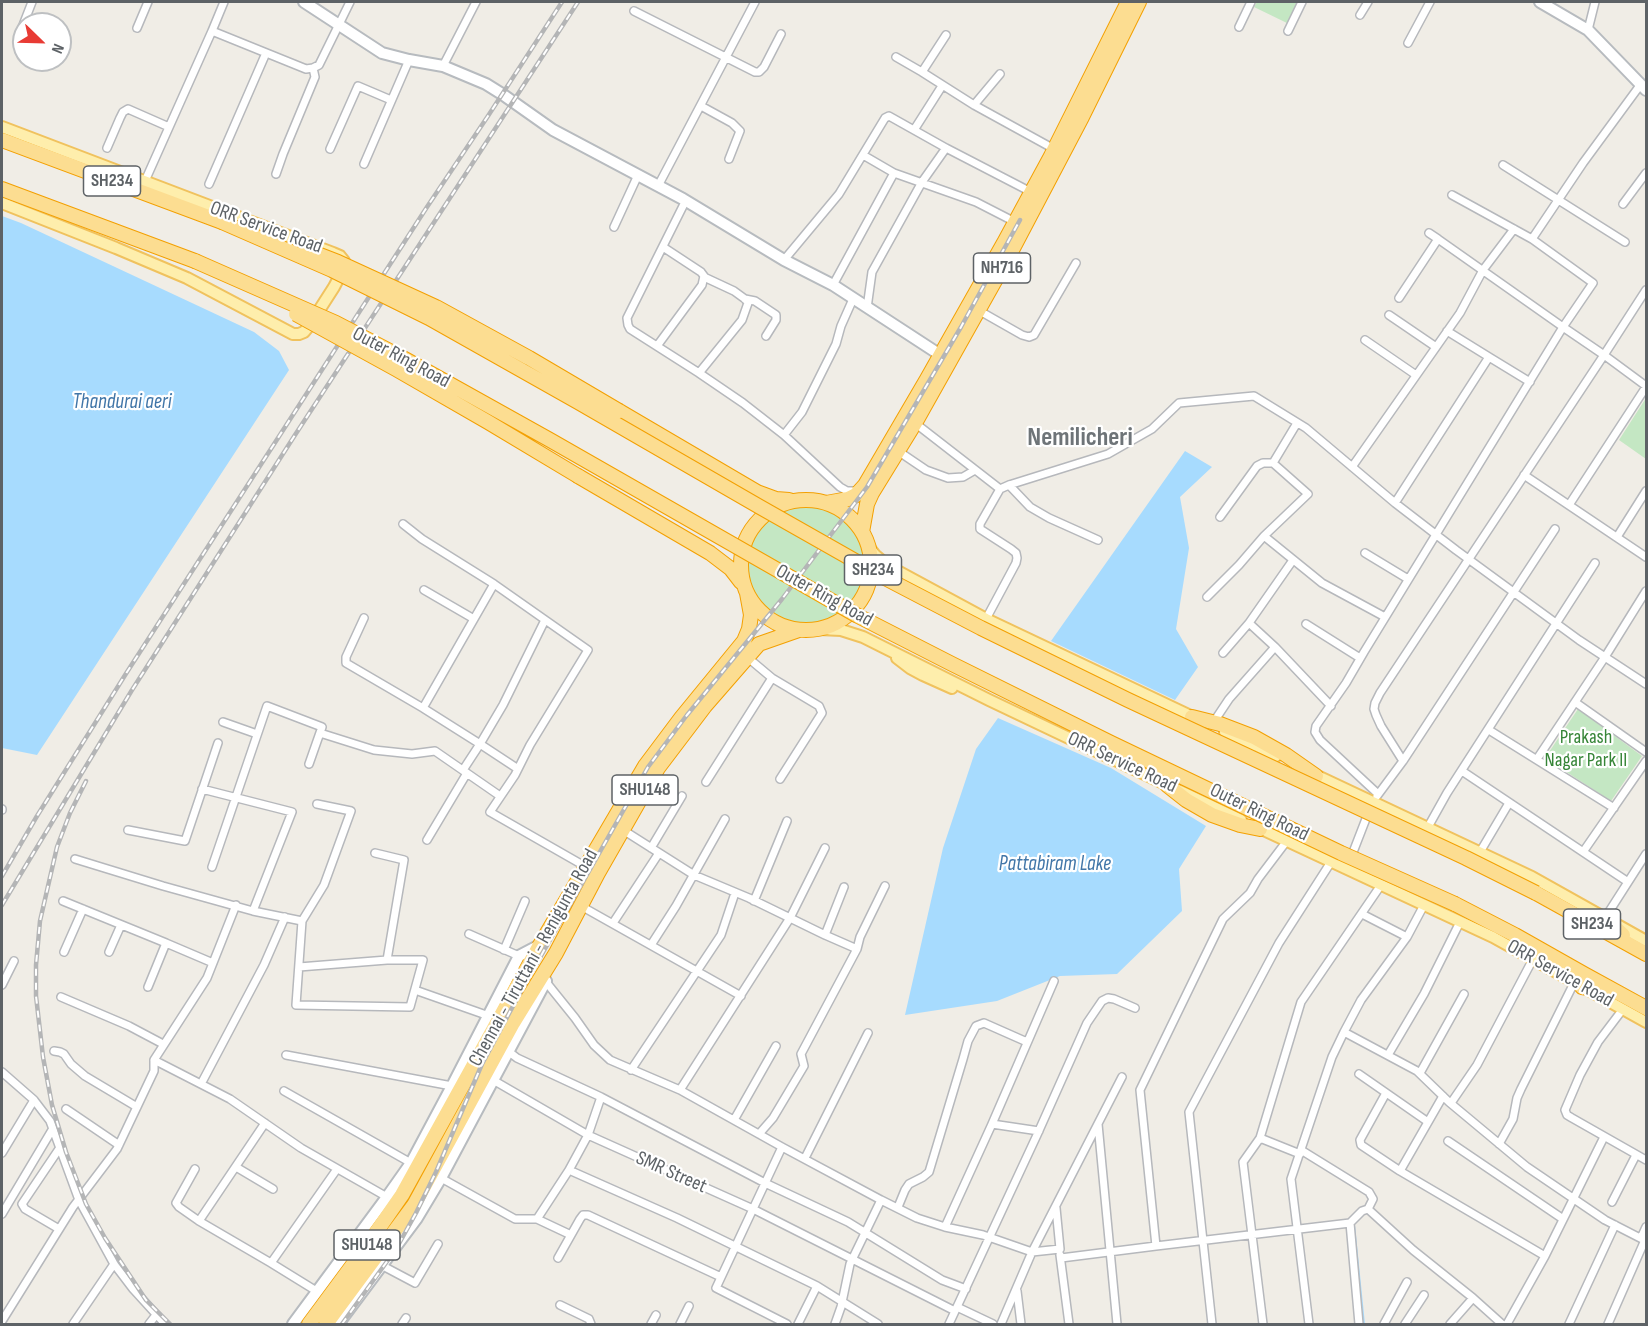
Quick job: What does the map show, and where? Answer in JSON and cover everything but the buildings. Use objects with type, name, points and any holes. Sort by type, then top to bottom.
[{"type":"highway","name":"NH716","points":[[862,532],[867,504],[872,493],[915,423],[945,358],[1128,2]]},
{"type":"highway","name":"NH716","points":[[861,490],[978,310],[1011,252],[1139,2]]},
{"type":"highway","name":"SH234","points":[[2,140],[244,232],[332,270],[438,323],[887,579],[989,632],[1191,730],[1466,858],[1643,948]]},
{"type":"highway","name":"Outer Ring Road","points":[[2,189],[204,265],[336,323],[540,434],[849,610],[979,678],[1341,853],[1455,904],[1647,1008]]},
{"type":"highway","points":[[244,232],[324,256],[436,307],[518,352],[757,492],[776,499],[801,500]]},
{"type":"highway","points":[[204,265],[396,369],[710,553],[731,569],[746,591]]},
{"type":"highway","name":"Chennai - Tiruttani - Renigunta Road","points":[[826,503],[848,499],[861,490]]},
{"type":"highway","name":"Chennai - Tiruttani - Renigunta Road","points":[[326,1324],[436,1175],[513,1023],[556,953],[581,906],[592,870],[645,766],[744,641],[751,615],[741,571],[741,560],[752,528],[778,506],[801,500],[813,500],[837,507],[847,514],[862,532],[871,561],[869,582],[860,600],[847,616],[838,622],[819,629],[799,630],[786,627],[773,622],[763,614],[753,604],[746,591]]},
{"type":"highway","name":"Chennai - Tiruttani - Renigunta Road","points":[[309,1324],[402,1195],[415,1162],[540,945],[623,830],[658,768],[705,706],[759,644],[799,630]]},
{"type":"highway","points":[[1192,717],[1254,737],[1286,755],[1316,776]]},
{"type":"highway","points":[[1167,785],[1186,800],[1212,815],[1260,829]]},
{"type":"highway","points":[[1605,918],[1643,948]]},
{"type":"highway","points":[[1578,985],[1618,992]]},
{"type":"main road","name":"ORR Service Road","points":[[2,127],[340,256],[344,261],[344,268],[304,332],[293,334],[187,278],[2,203]]},
{"type":"main road","points":[[868,546],[884,563],[909,571],[950,594],[962,606],[986,619],[1316,776],[1375,798],[1428,827],[1532,876],[1605,918]]},
{"type":"main road","name":"ORR Service Road","points":[[819,629],[851,632],[885,647],[1167,785]]},
{"type":"main road","name":"ORR Service Road","points":[[1260,829],[1460,922],[1647,1022]]},
{"type":"street","points":[[137,28],[148,2]]},
{"type":"street","points":[[145,181],[224,2]]},
{"type":"street","points":[[304,2],[382,53],[443,66],[491,87],[558,134],[686,200],[784,260],[833,285],[945,358]]},
{"type":"street","points":[[212,31],[306,69],[313,68],[319,65],[350,2]]},
{"type":"street","points":[[443,66],[476,2]]},
{"type":"street","points":[[658,186],[755,2]]},
{"type":"street","points":[[1239,27],[1251,2]]},
{"type":"street","points":[[1288,32],[1302,2]]},
{"type":"street","points":[[1360,15],[1368,2]]},
{"type":"street","points":[[1408,43],[1431,2]]},
{"type":"street","points":[[1588,30],[1595,2]]},
{"type":"street","points":[[1532,239],[1583,163],[1644,87],[1588,30],[1547,3]]},
{"type":"street","points":[[634,11],[755,72],[759,72],[764,67],[781,34]]},
{"type":"street","points":[[922,72],[946,35]]},
{"type":"street","points":[[209,184],[266,53]]},
{"type":"street","points":[[896,57],[974,105],[1054,149]]},
{"type":"street","points":[[364,164],[409,60]]},
{"type":"street","points":[[276,174],[315,77],[313,68]]},
{"type":"street","points":[[974,105],[1000,74]]},
{"type":"street","points":[[330,149],[358,86],[392,100]]},
{"type":"street","points":[[914,130],[942,86]]},
{"type":"street","points":[[700,105],[732,123],[740,131],[729,159]]},
{"type":"street","points":[[107,148],[123,112],[128,109],[170,126]]},
{"type":"street","points":[[784,260],[839,194],[885,118],[889,116],[1031,192]]},
{"type":"street","points":[[867,308],[872,272],[922,182],[946,148]]},
{"type":"street","points":[[863,155],[894,173],[976,202],[1015,222]]},
{"type":"street","points":[[1503,165],[1625,242]]},
{"type":"street","points":[[833,285],[894,173]]},
{"type":"street","points":[[1623,204],[1647,173]]},
{"type":"street","points":[[614,227],[638,175]]},
{"type":"street","points":[[1375,798],[1317,737],[1316,726],[1331,706],[1563,327],[1593,283],[1532,239],[1452,195]]},
{"type":"street","points":[[686,200],[627,318],[630,328],[743,403],[784,435],[840,487],[847,491],[861,490]]},
{"type":"street","points":[[1352,467],[1460,313],[1483,270],[1514,229]]},
{"type":"street","points":[[1429,233],[1647,386],[1569,505]]},
{"type":"street","points":[[1399,298],[1438,239]]},
{"type":"street","points":[[663,247],[701,272],[704,277],[755,301],[776,315],[776,320],[766,336]]},
{"type":"street","points":[[978,310],[1022,335],[1029,337],[1034,335],[1076,263]]},
{"type":"street","points":[[657,346],[702,285],[704,277]]},
{"type":"street","points":[[1403,761],[1381,726],[1374,709],[1380,693],[1647,290]]},
{"type":"street","points":[[699,373],[742,320],[748,303],[745,298]]},
{"type":"street","points":[[784,435],[802,412],[836,344],[853,299]]},
{"type":"street","points":[[1389,315],[1436,347]]},
{"type":"street","points":[[1447,331],[1530,382]]},
{"type":"street","points":[[1365,340],[1416,375]]},
{"type":"street","points":[[1395,503],[1489,357]]},
{"type":"street","points":[[986,619],[1016,564],[1017,558],[1011,549],[980,529],[980,524],[1000,489],[1108,454],[1152,429],[1179,403],[1254,396],[1297,423],[1395,503],[1513,592],[1647,684]]},
{"type":"street","points":[[915,423],[1000,489]]},
{"type":"street","points":[[1273,463],[1297,423]]},
{"type":"street","points":[[898,451],[926,470],[948,478],[963,477],[975,470]]},
{"type":"street","points":[[1207,597],[1264,536],[1308,494],[1273,463],[1263,463],[1257,466],[1220,517]]},
{"type":"street","points":[[1524,475],[1647,557]]},
{"type":"street","points":[[1009,485],[1030,507],[1098,540]]},
{"type":"street","points":[[1617,537],[1647,491]]},
{"type":"street","points":[[403,524],[588,650],[490,812],[592,870]]},
{"type":"street","points":[[1346,869],[1375,798],[1403,761],[1555,529]]},
{"type":"street","points":[[1264,536],[1322,583],[1385,617]]},
{"type":"street","points":[[1365,554],[1408,579]]},
{"type":"street","points":[[1223,653],[1249,623],[1293,560]]},
{"type":"street","points":[[1428,827],[1595,562]]},
{"type":"street","points":[[423,708],[494,584]]},
{"type":"street","points":[[424,590],[474,619]]},
{"type":"street","points":[[1537,759],[1647,591]]},
{"type":"street","points":[[364,618],[346,657],[346,663],[423,708],[518,769]]},
{"type":"street","points":[[427,840],[502,705],[545,620]]},
{"type":"street","points":[[1249,623],[1331,706]]},
{"type":"street","points":[[1306,624],[1360,658]]},
{"type":"street","points":[[1213,723],[1229,699],[1275,647]]},
{"type":"street","points":[[747,657],[772,678],[819,706],[822,713],[780,779]]},
{"type":"street","points":[[706,782],[772,678]]},
{"type":"street","points":[[1575,702],[1647,752]]},
{"type":"street","points":[[212,867],[267,706],[322,727],[309,764]]},
{"type":"street","points":[[223,722],[257,734]]},
{"type":"street","points":[[1489,730],[1614,808]]},
{"type":"street","points":[[320,733],[374,750],[412,754],[435,751],[500,796]]},
{"type":"street","points":[[128,830],[185,841],[218,743]]},
{"type":"street","points":[[1583,852],[1647,761]]},
{"type":"street","points":[[1462,771],[1628,882]]},
{"type":"street","points":[[202,789],[292,812],[253,911]]},
{"type":"street","points":[[651,848],[682,796]]},
{"type":"street","points":[[1480,852],[1509,803]]},
{"type":"street","points":[[299,967],[387,960],[423,960],[410,1007],[296,1005],[302,921],[324,885],[351,811],[318,804]]},
{"type":"street","points":[[651,945],[694,875],[724,819]]},
{"type":"street","points":[[754,901],[787,821]]},
{"type":"street","points":[[623,830],[694,875],[856,949]]},
{"type":"street","points":[[1156,1246],[1140,1090],[1223,919],[1250,893],[1286,842]]},
{"type":"street","points":[[680,1090],[790,918],[825,848]]},
{"type":"street","points":[[375,853],[404,860],[387,960]]},
{"type":"street","points":[[614,923],[659,853]]},
{"type":"street","points":[[1605,918],[1647,854]]},
{"type":"street","points":[[75,859],[253,911],[302,921]]},
{"type":"street","points":[[1212,1324],[1188,1112],[1279,943],[1331,862]]},
{"type":"street","points":[[1263,1324],[1243,1162],[1260,1138],[1301,1002],[1381,885]]},
{"type":"street","points":[[759,1134],[773,1118],[804,1066],[801,1054],[856,949],[885,886]]},
{"type":"street","points":[[825,935],[844,887]]},
{"type":"street","points":[[631,1070],[721,935],[735,893]]},
{"type":"street","points":[[504,950],[525,900]]},
{"type":"street","points":[[63,901],[213,963]]},
{"type":"street","points":[[2,1321],[59,1229],[119,1144],[154,1071],[154,1060],[207,978],[236,905]]},
{"type":"street","points":[[1309,1324],[1292,1179],[1332,1057],[1344,1032],[1361,1000],[1407,937],[1424,905]]},
{"type":"street","points":[[581,906],[741,996]]},
{"type":"street","points":[[64,952],[83,909]]},
{"type":"street","points":[[1362,914],[1407,937]]},
{"type":"street","points":[[201,1084],[264,965],[285,917]]},
{"type":"street","points":[[1388,1055],[1424,994],[1460,922]]},
{"type":"street","points":[[109,952],[121,925]]},
{"type":"street","points":[[469,934],[519,956]]},
{"type":"street","points":[[148,987],[166,943]]},
{"type":"street","points":[[293,1324],[415,1162],[519,956],[540,945]]},
{"type":"street","points":[[338,1324],[417,1218],[436,1175],[493,1080],[546,982],[556,953]]},
{"type":"street","points":[[1451,1103],[1477,1065],[1533,959]]},
{"type":"street","points":[[2,985],[14,961]]},
{"type":"street","points":[[945,1227],[1054,981]]},
{"type":"street","points":[[546,982],[594,1045],[610,1060],[680,1090],[917,1218],[1032,1252],[1110,1251],[1350,1223],[1362,1211],[1368,1209],[1373,1199],[1369,1192],[1300,1152],[1260,1138]]},
{"type":"street","points":[[1499,1144],[1513,1119],[1521,1089],[1578,985]]},
{"type":"street","points":[[415,990],[489,1016]]},
{"type":"street","points":[[1420,1073],[1464,994]]},
{"type":"street","points":[[61,997],[129,1026],[164,1044]]},
{"type":"street","points":[[949,1324],[1095,1009],[1108,998],[1135,1008]]},
{"type":"street","points":[[1623,1009],[1598,1042],[1565,1110],[1567,1115],[1647,1160]]},
{"type":"street","points":[[898,1207],[909,1184],[929,1172],[968,1041],[976,1026],[984,1023],[1027,1042]]},
{"type":"street","points":[[1344,1032],[1420,1073],[1443,1096],[1527,1167],[1573,1199],[1644,1240]]},
{"type":"street","points":[[805,1158],[868,1033]]},
{"type":"street","points":[[734,1120],[776,1046]]},
{"type":"street","points":[[508,1051],[517,1058],[601,1097],[765,1183],[848,1222],[942,1280],[966,1289]]},
{"type":"street","points":[[54,1052],[64,1054],[71,1064],[85,1076],[137,1107]]},
{"type":"street","points":[[286,1055],[452,1086]]},
{"type":"street","points":[[154,1060],[230,1100],[301,1148],[387,1197]]},
{"type":"street","points":[[2,1071],[34,1100],[50,1121],[79,1200],[114,1264],[165,1324]]},
{"type":"street","points":[[1359,1074],[1428,1122]]},
{"type":"street","points":[[1001,1324],[1032,1252],[1122,1077]]},
{"type":"street","name":"SMR Street","points":[[493,1080],[588,1135],[753,1209],[956,1309],[993,1324]]},
{"type":"street","points":[[284,1091],[415,1162]]},
{"type":"street","points":[[1386,1093],[1360,1144],[1400,1171],[1545,1256]]},
{"type":"street","points":[[1400,1171],[1443,1096]]},
{"type":"street","points":[[537,1219],[569,1170],[588,1135],[601,1097]]},
{"type":"street","points":[[2,1153],[34,1100]]},
{"type":"street","points":[[66,1109],[119,1144]]},
{"type":"street","points":[[1098,1123],[1117,1324]]},
{"type":"street","points":[[199,1221],[265,1124]]},
{"type":"street","points":[[992,1124],[1039,1131]]},
{"type":"street","points":[[2,1214],[52,1130]]},
{"type":"street","points":[[1507,1324],[1545,1256],[1604,1137]]},
{"type":"street","points":[[1448,1141],[1563,1219]]},
{"type":"street","points":[[782,1147],[716,1288],[787,1324]]},
{"type":"street","points":[[59,1149],[22,1204],[25,1209],[59,1229]]},
{"type":"street","points":[[1612,1202],[1636,1155]]},
{"type":"street","points":[[236,1167],[273,1189]]},
{"type":"street","points":[[195,1169],[176,1203],[178,1207],[318,1293]]},
{"type":"street","points":[[271,1263],[337,1169]]},
{"type":"street","points":[[569,1170],[736,1246],[817,1286],[878,1324]]},
{"type":"street","points":[[436,1175],[515,1219],[537,1219],[571,1235]]},
{"type":"street","points":[[835,1324],[852,1259],[881,1200]]},
{"type":"street","points":[[1055,1206],[1068,1324]]},
{"type":"street","points":[[1368,1209],[1413,1250],[1502,1324]]},
{"type":"street","points":[[558,1258],[580,1219],[583,1215],[588,1215],[722,1277]]},
{"type":"street","points":[[1350,1223],[1359,1324]]},
{"type":"street","points":[[1569,1324],[1615,1225]]},
{"type":"street","points":[[1608,1324],[1644,1240],[1647,1227]]},
{"type":"street","points":[[381,1265],[415,1284],[438,1244]]},
{"type":"street","points":[[73,1324],[114,1264]]},
{"type":"street","points":[[1384,1324],[1407,1282]]},
{"type":"street","points":[[798,1324],[817,1286]]},
{"type":"street","points":[[1016,1290],[1022,1324]]},
{"type":"street","points":[[1406,1324],[1424,1295]]},
{"type":"street","points":[[1450,1324],[1473,1298]]},
{"type":"street","points":[[560,1305],[589,1319],[591,1324]]},
{"type":"street","points":[[680,1324],[689,1306]]},
{"type":"street","points":[[150,1324],[156,1315]]},
{"type":"street","points":[[651,1324],[656,1315]]},
{"type":"green space","points":[[1257,2],[1301,2],[1289,24],[1254,7]]},
{"type":"green space","points":[[1646,398],[1646,459],[1619,440]]},
{"type":"green space","points":[[806,505],[829,509],[848,523],[862,542],[866,565],[862,588],[848,607],[829,621],[806,625],[783,621],[764,607],[750,588],[746,565],[750,542],[764,523],[783,509]]},
{"type":"green space","name":"Prakash Nagar Park II","points":[[1578,709],[1642,756],[1611,801],[1545,758]]},
{"type":"water","name":"Thandurai aeri","points":[[2,216],[254,332],[279,351],[289,370],[37,755],[2,748]]},
{"type":"water","points":[[1185,451],[1212,467],[1180,497],[1189,548],[1176,629],[1198,667],[1175,700],[1051,641]]},
{"type":"water","name":"Pattabiram Lake","points":[[998,718],[1111,768],[1206,826],[1179,869],[1182,911],[1117,974],[1060,976],[997,1001],[905,1015],[943,848],[976,749]]},
{"type":"waterway","points":[[1354,1225],[1364,1324]]},
{"type":"railway","points":[[2,876],[127,672],[562,2]]},
{"type":"railway","points":[[2,905],[132,690],[295,435],[578,2]]},
{"type":"railway","points":[[342,1324],[396,1249],[416,1213],[482,1064],[648,767],[687,715],[782,599],[867,487],[961,327],[1020,220]]},
{"type":"railway","points":[[86,781],[57,847],[40,921],[36,996],[43,1057],[52,1105],[66,1152],[86,1204],[105,1238],[146,1300],[170,1324]]},
{"type":"district","name":"Nemilicheri","points":[[1080,438]]}]
